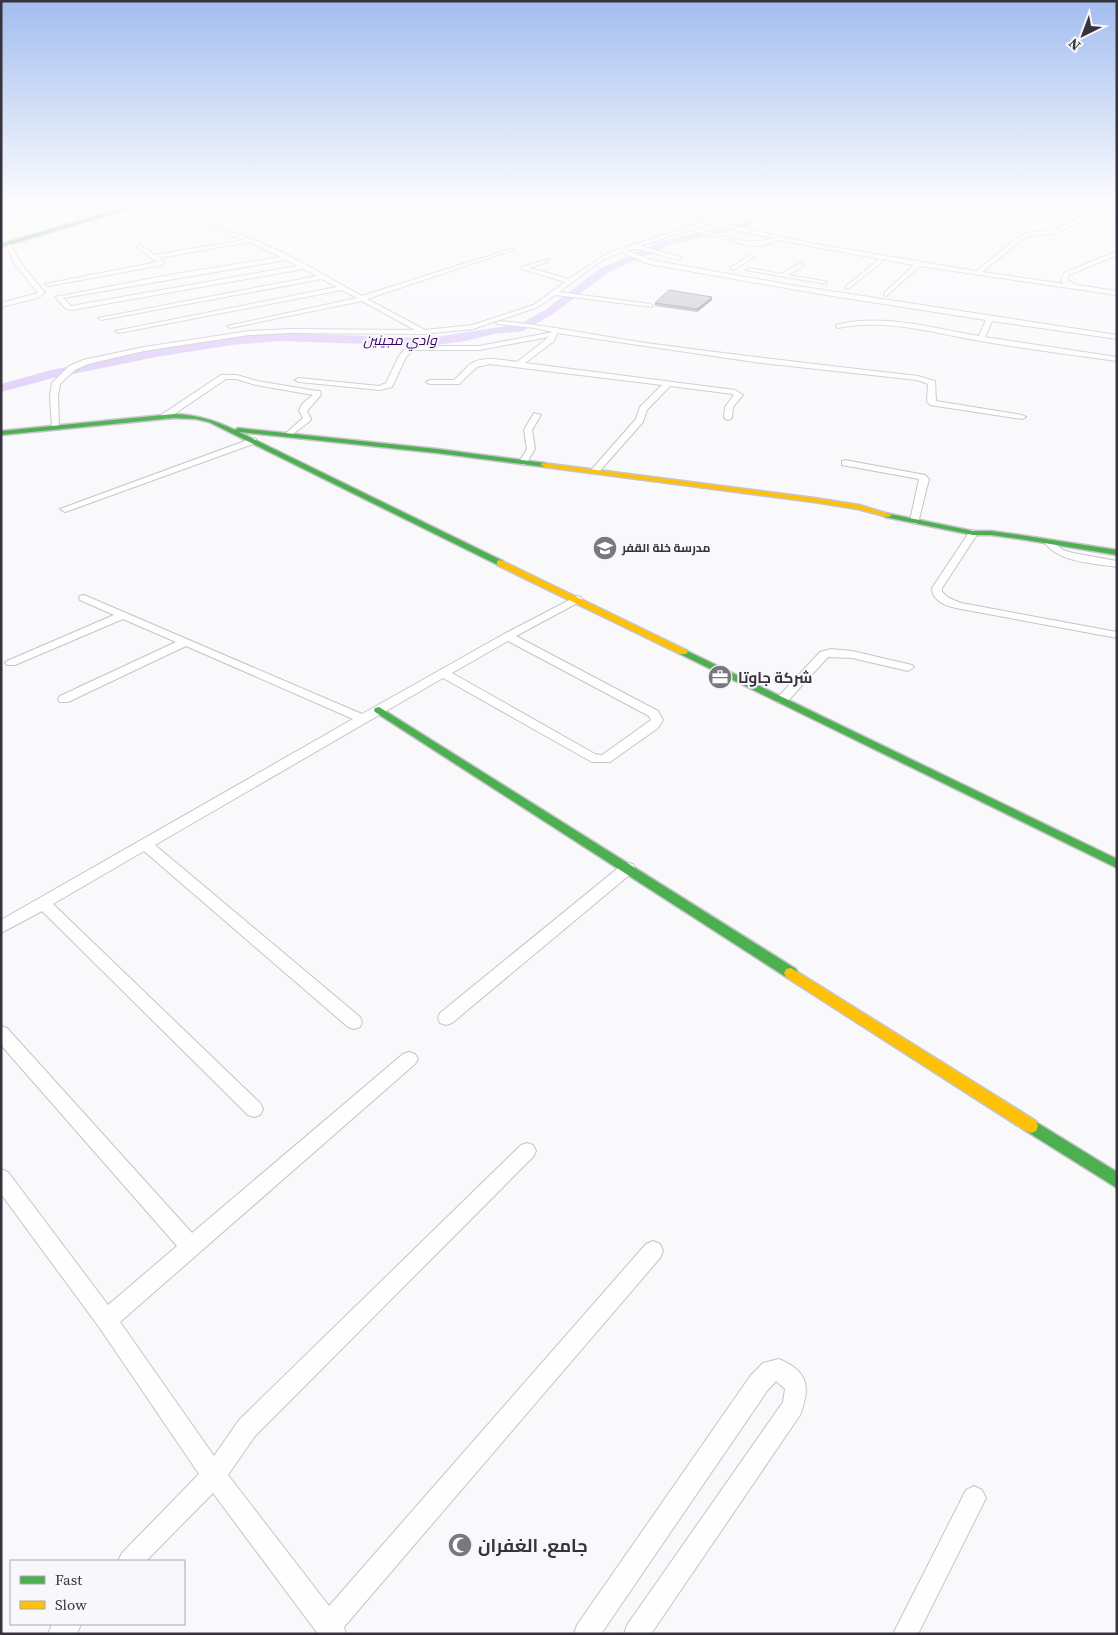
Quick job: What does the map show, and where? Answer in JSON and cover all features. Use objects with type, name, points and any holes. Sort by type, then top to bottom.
[{"type":"main road","points":[[1,433],[55,426],[164,417],[196,417],[230,430],[1117,864]]},
{"type":"main road","points":[[230,430],[289,434],[523,462],[850,505],[915,522],[974,533],[991,533],[1117,553]]},
{"type":"main road","points":[[379,710],[1117,1180]]},
{"type":"street","points":[[1,305],[35,297],[42,293],[31,280]]},
{"type":"street","points":[[48,284],[68,280]]},
{"type":"street","points":[[146,280],[58,297],[68,308],[228,280]]},
{"type":"street","points":[[174,280],[236,332]]},
{"type":"street","points":[[101,318],[306,280]]},
{"type":"street","points":[[330,280],[423,332]]},
{"type":"street","points":[[230,326],[363,299],[418,280]]},
{"type":"street","points":[[758,280],[926,309],[1061,327],[1117,337]]},
{"type":"street","points":[[808,280],[831,284]]},
{"type":"street","points":[[848,287],[856,280]]},
{"type":"street","points":[[893,295],[882,293],[898,280]]},
{"type":"street","points":[[1030,280],[1117,293]]},
{"type":"street","points":[[1064,280],[1086,288]]},
{"type":"street","points":[[473,327],[530,309],[570,281]]},
{"type":"street","points":[[840,286],[856,289]]},
{"type":"street","points":[[83,306],[122,333],[168,321],[344,288]]},
{"type":"street","points":[[553,292],[650,306]]},
{"type":"street","points":[[924,301],[928,303],[926,309]]},
{"type":"street","points":[[530,309],[535,321],[554,332]]},
{"type":"street","points":[[982,339],[990,318]]},
{"type":"street","points":[[168,321],[175,327]]},
{"type":"street","points":[[55,426],[54,388],[61,377],[72,368],[103,357],[236,334],[297,330],[423,332],[497,323],[525,324],[535,321]]},
{"type":"street","points":[[838,326],[856,321],[877,322],[1117,359]]},
{"type":"street","points":[[519,364],[551,338],[554,332]]},
{"type":"street","points":[[299,380],[380,388],[389,385],[403,356],[411,348],[479,348],[554,332],[761,361],[918,378],[932,383],[931,401],[933,403],[1022,417]]},
{"type":"street","points":[[182,333],[189,338]]},
{"type":"street","points":[[430,382],[456,382],[478,363],[519,364],[738,394],[729,407],[728,418]]},
{"type":"street","points":[[164,417],[224,377],[237,377],[256,383],[317,393],[318,395],[305,406],[303,411],[307,419],[289,434]]},
{"type":"street","points":[[595,471],[640,420],[643,409],[667,384]]},
{"type":"street","points":[[523,462],[531,449],[528,430],[537,414]]},
{"type":"street","points":[[65,509],[252,441]]},
{"type":"street","points":[[845,463],[915,475],[924,479],[915,522]]},
{"type":"street","points":[[974,533],[937,588],[940,597],[965,607],[1117,635]]},
{"type":"street","points":[[1048,542],[1050,546],[1063,553],[1117,564]]},
{"type":"street","points":[[84,598],[363,719]]},
{"type":"street","points":[[1,927],[508,636],[577,599]]},
{"type":"street","points":[[11,663],[123,615]]},
{"type":"street","points":[[444,673],[592,758],[605,758],[654,725],[657,720],[654,714],[508,636]]},
{"type":"street","points":[[64,699],[186,642]]},
{"type":"street","points":[[782,700],[824,654],[828,652],[845,653],[908,667]]},
{"type":"street","points":[[146,845],[354,1022]]},
{"type":"street","points":[[446,1018],[628,868]]},
{"type":"street","points":[[43,903],[254,1109]]},
{"type":"street","points":[[1,1033],[190,1246]]},
{"type":"street","points":[[106,1320],[409,1059]]},
{"type":"street","points":[[131,1560],[214,1475],[248,1428],[527,1151]]},
{"type":"street","points":[[1,1178],[106,1320],[214,1475],[331,1630],[653,1251]]},
{"type":"street","points":[[586,1634],[759,1383],[770,1370],[779,1370],[796,1384],[796,1393],[792,1407],[636,1634]]},
{"type":"street","points":[[905,1634],[974,1498]]},
{"type":"street","points":[[60,1634],[69,1625]]},
{"type":"building","points":[[669,290],[712,297],[697,309],[655,303]]},
{"type":"waterway","name":"وادي مجينين","points":[[1,388],[51,374],[156,353],[232,341],[280,337],[428,342],[465,337],[494,330],[523,327],[549,312],[591,280]]},
{"type":"traffic: fast","points":[[1,433],[174,416],[196,417],[211,421],[500,563]]},
{"type":"traffic: fast","points":[[238,430],[437,451],[545,465]]},
{"type":"traffic: fast","points":[[888,515],[973,533],[991,533],[1020,537],[1117,553]]},
{"type":"traffic: fast","points":[[683,652],[1117,864]]},
{"type":"traffic: fast","points":[[379,710],[791,973]]},
{"type":"traffic: fast","points":[[1031,1126],[1117,1181]]},
{"type":"traffic: slow","points":[[545,465],[814,500],[859,507],[888,515]]},
{"type":"traffic: slow","points":[[500,563],[683,652]]},
{"type":"traffic: slow","points":[[791,973],[1031,1126]]},
{"type":"place","name":"مدرسة خلة القفر","points":[[605,548]]},
{"type":"place","name":"شركة جاوتا","points":[[720,677]]},
{"type":"place","name":"جامع. الغفران","points":[[460,1545]]}]
